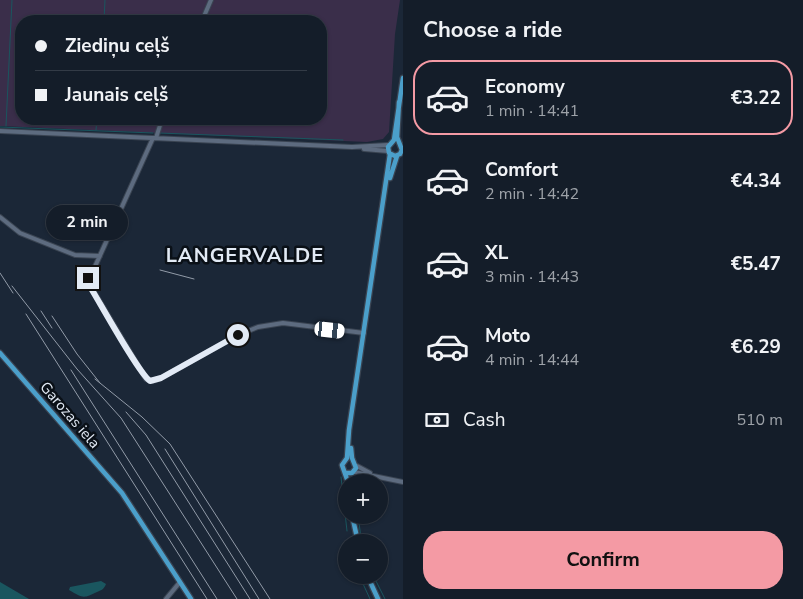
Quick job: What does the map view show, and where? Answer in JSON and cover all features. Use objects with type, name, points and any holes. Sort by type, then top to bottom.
[{"type":"main road","points":[[351,427],[352,460],[357,466],[353,473],[346,473],[342,465],[346,460],[386,193],[390,143],[403,78]]},
{"type":"main road","points":[[386,193],[399,155],[403,150],[399,142],[399,102]]},
{"type":"main road","points":[[390,143],[399,142]]},
{"type":"main road","points":[[389,152],[399,155]]},
{"type":"main road","name":"Garozas iela","points":[[0,353],[122,493],[191,599]]},
{"type":"main road","points":[[346,460],[352,460]]},
{"type":"main road","points":[[371,584],[378,599]]},
{"type":"street","points":[[205,15],[211,0]]},
{"type":"street","points":[[159,125],[88,282],[146,379],[153,381],[161,378],[238,335],[258,327],[283,323],[308,328],[364,333]]},
{"type":"street","points":[[0,131],[352,147],[389,152]]},
{"type":"street","points":[[352,147],[390,143]]},
{"type":"street","points":[[0,217],[20,233],[75,255],[100,256]]},
{"type":"street","points":[[357,466],[374,474]]},
{"type":"street","points":[[353,473],[359,474]]},
{"type":"street","points":[[388,479],[403,482]]},
{"type":"street","points":[[166,599],[180,582]]},
{"type":"shaded area","points":[[0,0],[400,0],[395,34],[389,132],[383,139],[367,142],[0,126]]},
{"type":"shaded area","points":[[101,581],[106,584],[104,588],[86,597],[69,590],[70,587]]},
{"type":"shaded area","points":[[0,582],[29,599],[0,599]]},
{"type":"waterway","points":[[6,126],[12,0]]},
{"type":"waterway","points":[[104,15],[105,0]]},
{"type":"waterway","points":[[96,125],[96,130]]},
{"type":"waterway","points":[[0,127],[153,133]]},
{"type":"waterway","points":[[159,133],[343,140]]},
{"type":"waterway","points":[[346,524],[347,531]]},
{"type":"waterway","points":[[359,524],[360,534]]},
{"type":"waterway","points":[[363,584],[370,599]]},
{"type":"waterway","points":[[378,584],[385,599]]},
{"type":"railway","points":[[160,270],[194,279]]},
{"type":"railway","points":[[0,273],[13,293]]},
{"type":"railway","points":[[12,286],[77,369],[121,418],[237,599]]},
{"type":"railway","points":[[41,311],[52,328]]},
{"type":"railway","points":[[26,314],[207,599]]},
{"type":"railway","points":[[52,316],[77,354],[100,383]]},
{"type":"railway","points":[[71,370],[217,599]]},
{"type":"railway","points":[[95,379],[142,417],[170,444],[270,599]]},
{"type":"railway","points":[[126,412],[146,435],[250,599]]},
{"type":"railway","points":[[165,449],[259,599]]},
{"type":"district","name":"LANGERVALDE","points":[[245,255]]},
{"type":"route","points":[[88,278],[89,285],[126,348],[134,358],[143,376],[150,381],[161,378],[238,335]]}]
